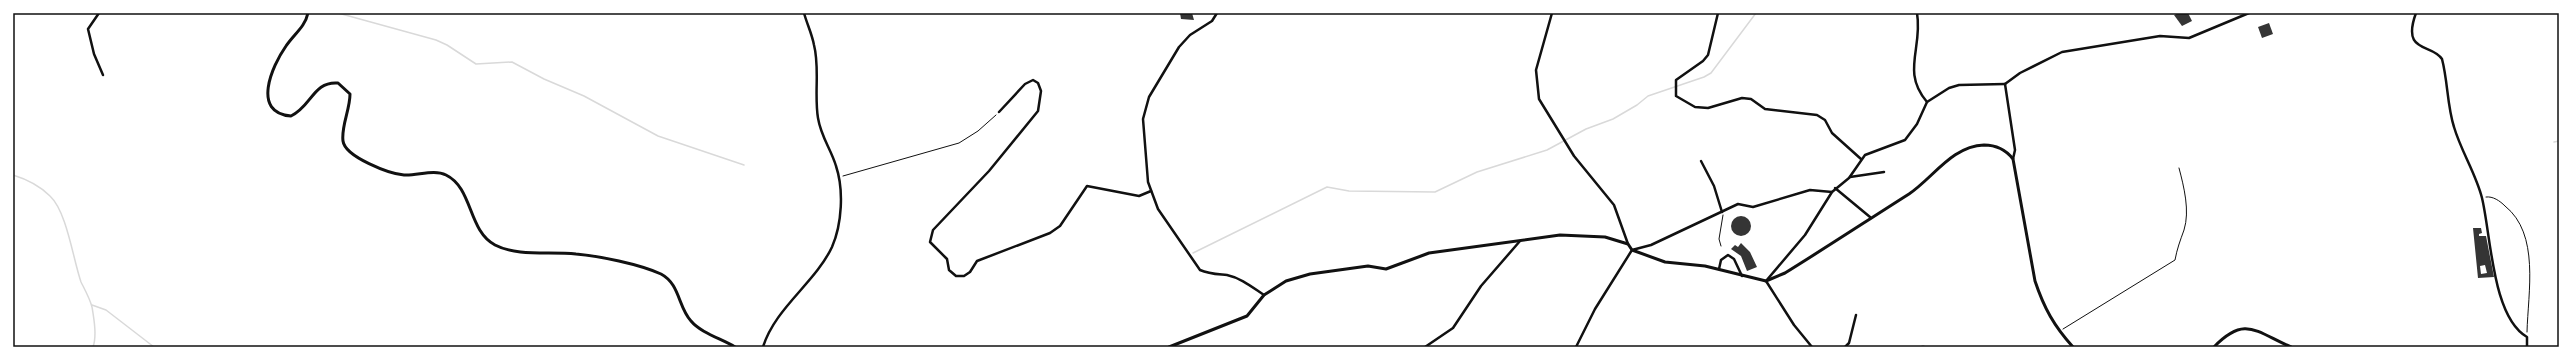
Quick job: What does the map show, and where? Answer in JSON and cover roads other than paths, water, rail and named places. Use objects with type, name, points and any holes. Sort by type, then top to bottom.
[{"type":"street","points":[[98,13],[88,29],[94,54],[102,76]]},
{"type":"street","points":[[308,13],[301,29],[287,45],[280,56],[267,90],[269,103],[275,111],[291,116],[306,107],[316,91],[324,84],[338,83],[350,94],[343,134],[343,144],[355,157],[390,172],[403,175],[440,173],[450,177],[462,192],[474,220],[485,238],[494,245],[521,251],[577,254],[660,274],[673,284],[682,307],[691,322],[735,347]]},
{"type":"street","points":[[763,347],[786,308],[819,268],[832,247],[839,220],[839,177],[821,131],[818,116],[814,46],[804,13]]},
{"type":"street","points":[[1217,13],[1212,21],[1190,35],[1179,47],[1144,108],[1147,176],[1158,209],[1200,270],[1208,274],[1241,280],[1264,294]]},
{"type":"street","points":[[1552,13],[1536,70],[1539,99],[1574,156],[1614,205],[1628,244],[1632,250],[1665,262],[1715,268],[1766,281],[1785,273],[1915,189],[1938,167],[1966,151],[1984,145],[1998,147],[2013,159]]},
{"type":"street","points":[[1718,13],[1708,55],[1703,61],[1682,75],[1675,86],[1675,90],[1681,101],[1695,107],[1708,108],[1742,98],[1751,99],[1765,109],[1817,115],[1825,120],[1832,133],[1861,159]]},
{"type":"street","points":[[1917,13],[1918,34],[1913,74],[1920,95],[1927,102]]},
{"type":"street","points":[[1766,281],[1805,235],[1835,188],[1850,177],[1861,159],[1868,153],[1908,137],[1927,102],[1949,88],[1959,85],[2005,84],[2020,73],[2062,52],[2160,36],[2189,38],[2249,13]]},
{"type":"street","points":[[2416,13],[2412,22],[2414,38],[2421,48],[2438,53],[2442,58],[2453,125],[2482,197],[2497,284],[2509,318],[2517,331],[2527,336],[2526,347]]},
{"type":"street","points":[[999,112],[1025,84],[1033,80],[1038,83],[1041,91],[1038,111],[990,171],[933,230],[930,242],[947,259],[949,270],[956,276],[964,276],[970,272],[977,261],[1050,233],[1060,226],[1087,186],[1139,196],[1151,191]]},
{"type":"street","points":[[2005,84],[2015,150],[2013,159],[2036,281],[2046,312],[2072,347]]},
{"type":"street","points":[[1702,161],[1714,186],[1722,212]]},
{"type":"street","points":[[1850,177],[1884,172]]},
{"type":"street","points":[[1835,188],[1870,217]]},
{"type":"street","points":[[1576,347],[1595,309],[1632,250],[1650,245],[1738,204],[1758,206],[1810,190],[1832,192]]},
{"type":"street","points":[[1169,347],[1247,316],[1264,294],[1272,287],[1310,274],[1368,266],[1386,269],[1429,254],[1484,244],[1520,242],[1568,235],[1605,237],[1628,244]]},
{"type":"street","points":[[1426,347],[1453,328],[1481,286],[1520,242]]},
{"type":"street","points":[[1719,269],[1721,260],[1728,255],[1734,259],[1743,276]]},
{"type":"street","points":[[1766,281],[1794,325],[1812,347]]},
{"type":"street","points":[[1845,347],[1849,343],[1856,315]]},
{"type":"street","points":[[2214,347],[2232,331],[2244,327],[2291,347]]},
{"type":"waterway","points":[[338,13],[436,40],[447,45],[476,64],[512,62],[544,79],[584,96],[658,136],[744,165]]},
{"type":"waterway","points":[[1193,253],[1327,187],[1349,191],[1435,192],[1477,172],[1547,150],[1586,129],[1613,119],[1637,105],[1648,96],[1704,77],[1711,73],[1756,13]]},
{"type":"waterway","points":[[2554,142],[2559,141]]},
{"type":"waterway","points":[[13,175],[33,183],[46,192],[56,203],[61,213],[69,236],[81,282],[92,307],[95,333],[93,347]]},
{"type":"waterway","points":[[92,305],[106,310],[154,347]]}]
